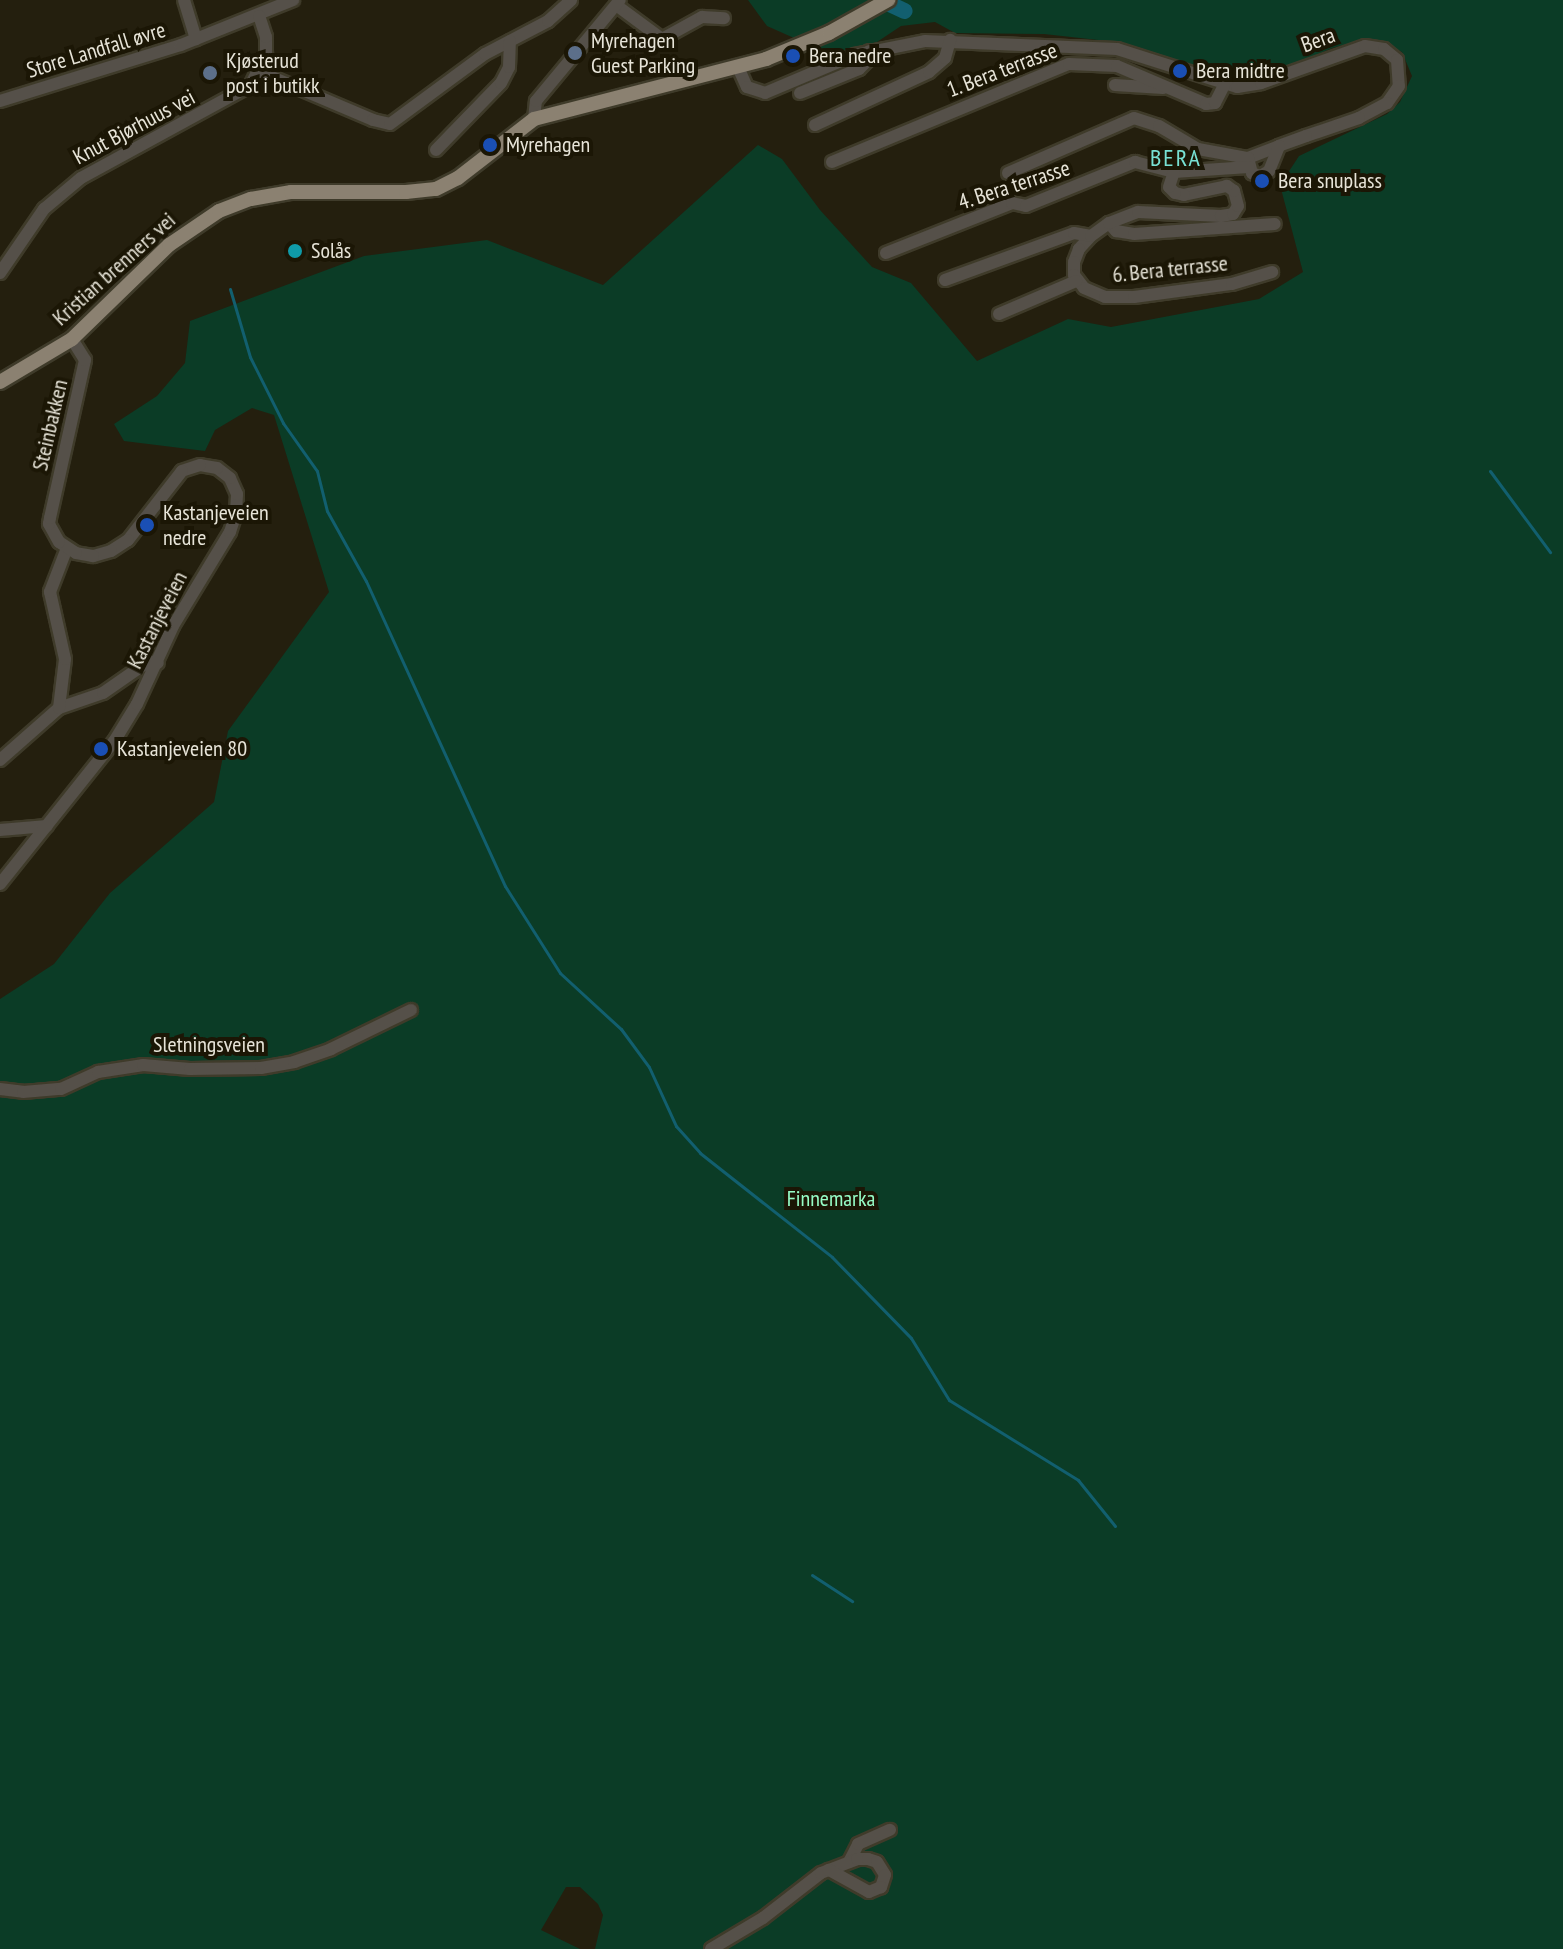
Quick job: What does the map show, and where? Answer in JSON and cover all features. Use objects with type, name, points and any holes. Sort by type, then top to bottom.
[{"type":"main road","name":"Kristian brenners vei","points":[[0,382],[72,339],[169,245],[219,211],[251,199],[291,192],[388,193],[436,189],[458,178],[534,119],[738,67],[795,49],[885,2]]},
{"type":"street","points":[[184,0],[196,39]]},
{"type":"street","name":"Store Landfall øvre","points":[[0,101],[196,39],[293,0]]},
{"type":"street","points":[[259,16],[267,45],[260,72],[373,120],[390,124],[458,72],[535,30],[571,0]]},
{"type":"street","points":[[534,119],[536,101],[618,2],[662,39],[702,17],[724,18]]},
{"type":"street","points":[[815,125],[929,72],[945,58],[950,40]]},
{"type":"street","name":"Bera","points":[[738,67],[747,87],[765,93],[826,64],[869,51],[950,40],[1117,49],[1224,85],[1261,83],[1365,46],[1384,49],[1397,60],[1399,86],[1387,103],[1359,118],[1279,146],[1249,162]]},
{"type":"street","points":[[436,150],[501,83],[509,67],[510,41]]},
{"type":"street","points":[[800,93],[859,69],[870,58],[869,51]]},
{"type":"street","name":"1. Bera terrasse","points":[[832,162],[1069,64],[1117,66],[1195,100],[1215,103],[1224,85]]},
{"type":"street","name":"Knut Bjørhuus vei","points":[[0,273],[35,221],[64,190],[122,153],[243,92],[260,72]]},
{"type":"street","points":[[1115,85],[1170,89]]},
{"type":"street","points":[[1008,173],[1134,118],[1159,126],[1198,149],[1249,162],[1255,175],[1264,175],[1279,146]]},
{"type":"street","name":"4. Bera terrasse","points":[[886,253],[1012,203],[1026,206],[1135,162],[1174,172],[1249,162]]},
{"type":"street","points":[[945,280],[1074,233],[1091,236],[1109,223],[1138,212],[1221,216],[1233,214],[1238,206],[1234,191],[1227,186],[1184,195],[1175,193],[1169,187],[1174,172]]},
{"type":"street","name":"6. Bera terrasse","points":[[1109,223],[1116,231],[1134,234],[1275,224]]},
{"type":"street","name":"6. Bera terrasse","points":[[1091,236],[1074,262],[1076,281],[1094,293],[1118,298],[1232,284],[1272,272]]},
{"type":"street","points":[[999,314],[1076,281]]},
{"type":"street","name":"Steinbakken","points":[[67,548],[59,542],[49,524],[83,379],[85,360],[72,339]]},
{"type":"street","name":"Kastanjeveien","points":[[0,884],[115,740],[158,663],[193,589],[230,532],[236,513],[237,494],[230,478],[217,468],[200,465],[182,471],[120,546],[93,556],[67,548]]},
{"type":"street","points":[[59,708],[65,659],[50,592],[67,548]]},
{"type":"street","points":[[0,760],[59,708],[103,693],[149,661],[158,663]]},
{"type":"street","points":[[0,843],[6,829],[47,826]]},
{"type":"street","name":"Sletningsveien","points":[[0,1089],[23,1092],[61,1089],[98,1072],[143,1065],[247,1068],[294,1062],[331,1049],[411,1010]]},
{"type":"street","points":[[849,1862],[858,1844],[890,1830]]},
{"type":"street","points":[[711,1949],[763,1918],[829,1870],[868,1859],[877,1862],[885,1875],[881,1887],[869,1892],[858,1890],[829,1870]]},
{"type":"green space","name":"Finnemarka","points":[[748,0],[1563,0],[1563,1949],[595,1949],[603,1915],[598,1904],[580,1887],[566,1887],[541,1930],[580,1949],[0,1949],[0,999],[54,964],[110,893],[214,802],[228,731],[329,592],[274,415],[252,408],[215,430],[205,451],[124,441],[114,424],[157,396],[185,363],[190,321],[364,256],[487,240],[603,285],[758,145],[782,159],[820,210],[872,267],[911,283],[977,361],[1068,319],[1111,327],[1259,299],[1303,272],[1280,185],[1299,156],[1387,114],[1400,102],[1412,76],[1402,52],[1383,42],[1362,40],[1332,48],[1275,73],[1242,79],[1116,42],[1044,34],[955,33],[935,22],[901,26],[877,42],[830,54],[767,26]]},
{"type":"waterway","points":[[881,0],[905,11]]},
{"type":"waterway","points":[[230,289],[250,357],[283,423],[317,471],[327,511],[366,581],[505,886],[560,973],[621,1029],[649,1067],[676,1126],[700,1153],[832,1257],[911,1338],[949,1400],[1078,1480],[1115,1526]]},
{"type":"waterway","points":[[1490,471],[1550,552]]},
{"type":"waterway","points":[[812,1575],[852,1601]]},
{"type":"place","name":"Myrehagen Guest Parking","points":[[575,53]]},
{"type":"place","name":"Bera nedre","points":[[793,56]]},
{"type":"place","name":"Bera midtre","points":[[1180,71]]},
{"type":"place","name":"Kjøsterud post i butikk","points":[[210,73]]},
{"type":"place","name":"Myrehagen","points":[[490,145]]},
{"type":"place","name":"Bera snuplass","points":[[1262,181]]},
{"type":"place","name":"Solås","points":[[295,251]]},
{"type":"place","name":"Kastanjeveien nedre","points":[[147,525]]},
{"type":"place","name":"Kastanjeveien 80","points":[[101,749]]},
{"type":"district","name":"BERA","points":[[1176,158]]}]
